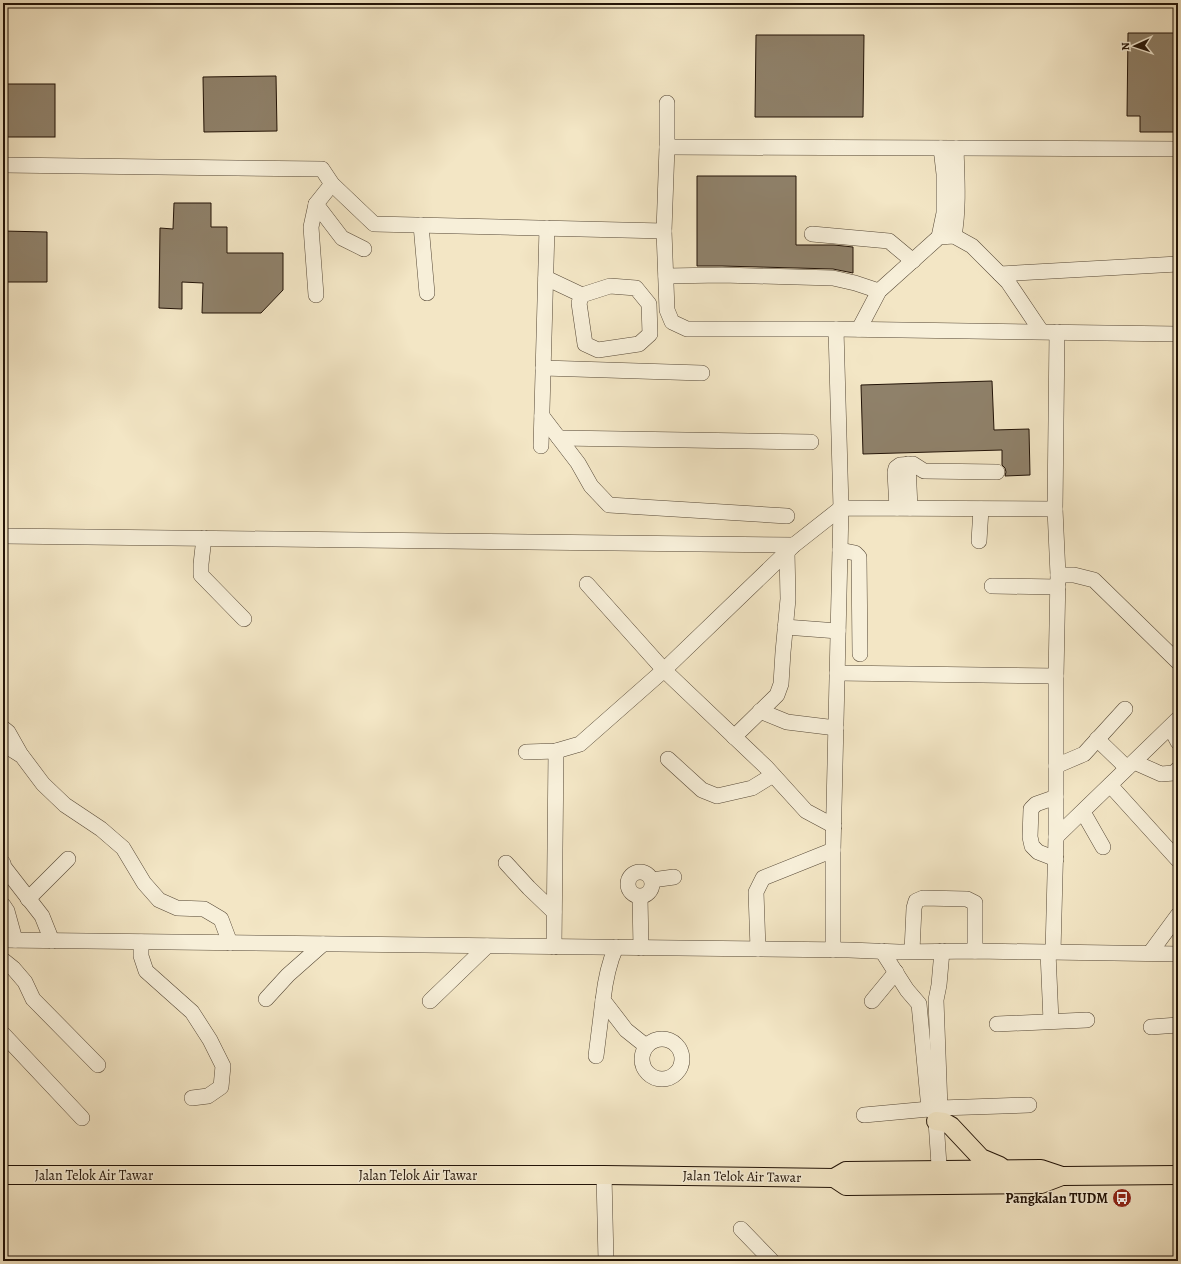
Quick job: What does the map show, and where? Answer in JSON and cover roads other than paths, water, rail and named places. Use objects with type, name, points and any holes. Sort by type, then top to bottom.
[{"type":"main road","points":[[935,1113],[944,1122],[951,1126],[981,1158],[1008,1169]]},
{"type":"main road","name":"Jalan Telok Air Tawar","points":[[3,1175],[604,1175],[834,1178],[846,1186],[1008,1169],[1041,1168],[1062,1176]]},
{"type":"main road","name":"Jalan Telok Air Tawar","points":[[939,1177],[1041,1184],[1062,1176],[1178,1175]]},
{"type":"street","points":[[667,103],[664,231],[666,310],[672,322],[687,329],[836,328],[1178,334]]},
{"type":"street","points":[[667,147],[1178,149]]},
{"type":"street","points":[[941,148],[944,174],[944,214],[947,236]]},
{"type":"street","points":[[858,329],[879,291],[913,261],[947,236],[957,219],[958,199],[956,148]]},
{"type":"street","points":[[3,165],[322,169],[332,184],[374,224],[664,231]]},
{"type":"street","points":[[316,295],[311,227],[316,204],[332,184]]},
{"type":"street","points":[[316,204],[342,238],[364,249]]},
{"type":"street","points":[[421,225],[427,293]]},
{"type":"street","points":[[541,446],[548,228]]},
{"type":"street","points":[[812,234],[889,240],[913,261]]},
{"type":"street","points":[[947,236],[972,246],[1008,282],[1041,332]]},
{"type":"street","points":[[1000,274],[1178,264]]},
{"type":"street","points":[[666,276],[722,275],[833,278],[879,291]]},
{"type":"street","points":[[546,278],[582,295],[610,286],[636,288],[648,304],[650,334],[639,344],[598,350],[585,344],[579,303],[582,295]]},
{"type":"street","points":[[833,950],[833,850],[841,508],[836,328]]},
{"type":"street","points":[[1051,1021],[1050,952],[1056,859],[1056,676],[1058,581],[1055,509],[1057,332]]},
{"type":"street","points":[[543,368],[702,373]]},
{"type":"street","points":[[542,416],[578,463],[591,486],[608,505],[788,516]]},
{"type":"street","points":[[559,438],[811,442]]},
{"type":"street","points":[[903,508],[896,468],[900,465],[913,464],[924,471],[997,472]]},
{"type":"street","points":[[526,752],[556,751],[580,744],[664,670],[790,549],[841,508],[1055,509]]},
{"type":"street","points":[[979,541],[981,509]]},
{"type":"street","points":[[3,536],[204,538],[790,549]]},
{"type":"street","points":[[204,538],[201,564],[202,575],[244,618]]},
{"type":"street","points":[[734,737],[777,695],[781,684],[782,652],[788,599],[790,549]]},
{"type":"street","points":[[840,550],[855,552],[859,557],[860,654]]},
{"type":"street","points":[[992,586],[1058,581],[1074,575],[1094,580],[1178,662]]},
{"type":"street","points":[[587,584],[664,670],[773,775],[806,811],[834,826]]},
{"type":"street","points":[[785,627],[838,631]]},
{"type":"street","points":[[837,673],[1056,676]]},
{"type":"street","points":[[1056,766],[1084,754],[1125,709]]},
{"type":"street","points":[[760,711],[787,722],[836,728]]},
{"type":"street","points":[[1174,724],[1178,742]]},
{"type":"street","points":[[1056,837],[1174,724]]},
{"type":"street","points":[[3,728],[8,732],[22,756],[44,784],[65,805],[101,828],[123,848],[144,883],[159,900],[177,908],[204,909],[221,918],[230,943]]},
{"type":"street","points":[[1097,739],[1131,765],[1161,774],[1174,773],[1178,769]]},
{"type":"street","points":[[3,744],[22,756]]},
{"type":"street","points":[[554,947],[556,751]]},
{"type":"street","points":[[668,759],[702,790],[717,796],[752,788],[773,775]]},
{"type":"street","points":[[1110,785],[1178,860]]},
{"type":"street","points":[[1056,796],[1036,804],[1031,809],[1030,837],[1032,846],[1038,852],[1056,859]]},
{"type":"street","points":[[1083,812],[1103,847]]},
{"type":"street","points":[[758,949],[756,892],[763,878],[833,850]]},
{"type":"street","points":[[28,899],[68,859]]},
{"type":"street","points":[[3,863],[4,867],[42,916],[52,941]]},
{"type":"street","points":[[506,863],[554,912]]},
{"type":"street","points":[[640,872],[648,874],[652,880],[651,892],[640,897],[633,895],[628,888],[628,881],[633,874],[640,872]]},
{"type":"street","points":[[652,880],[674,877]]},
{"type":"street","points":[[640,897],[641,948]]},
{"type":"street","points":[[912,952],[914,908],[916,901],[923,898],[967,898],[975,903],[975,951]]},
{"type":"street","points":[[3,905],[7,911],[9,940],[1178,954]]},
{"type":"street","points":[[1150,953],[1178,914]]},
{"type":"street","points":[[141,942],[141,956],[146,971],[192,1012],[210,1040],[223,1066],[221,1087],[208,1096],[192,1098]]},
{"type":"street","points":[[266,999],[288,974],[323,944]]},
{"type":"street","points":[[430,1001],[487,946]]},
{"type":"street","points":[[596,1056],[606,979],[610,961],[616,948]]},
{"type":"street","points":[[882,951],[907,990],[919,1004],[935,1113]]},
{"type":"street","points":[[939,1177],[935,1113],[936,1000],[942,951]]},
{"type":"street","points":[[3,960],[13,968],[25,982],[33,999],[98,1065]]},
{"type":"street","points":[[872,1001],[896,972]]},
{"type":"street","points":[[603,1000],[626,1030],[646,1046]]},
{"type":"street","points":[[919,1004],[927,1004],[936,1000]]},
{"type":"street","points":[[997,1024],[1087,1020]]},
{"type":"street","points":[[1151,1027],[1178,1025]]},
{"type":"street","points":[[3,1034],[82,1118]]},
{"type":"street","points":[[864,1115],[935,1113],[1029,1105]]},
{"type":"street","points":[[604,1175],[606,1261]]},
{"type":"street","points":[[741,1229],[772,1261]]},
{"type":"place","name":"Pangkalan TUDM","points":[[1122,1198]]}]
